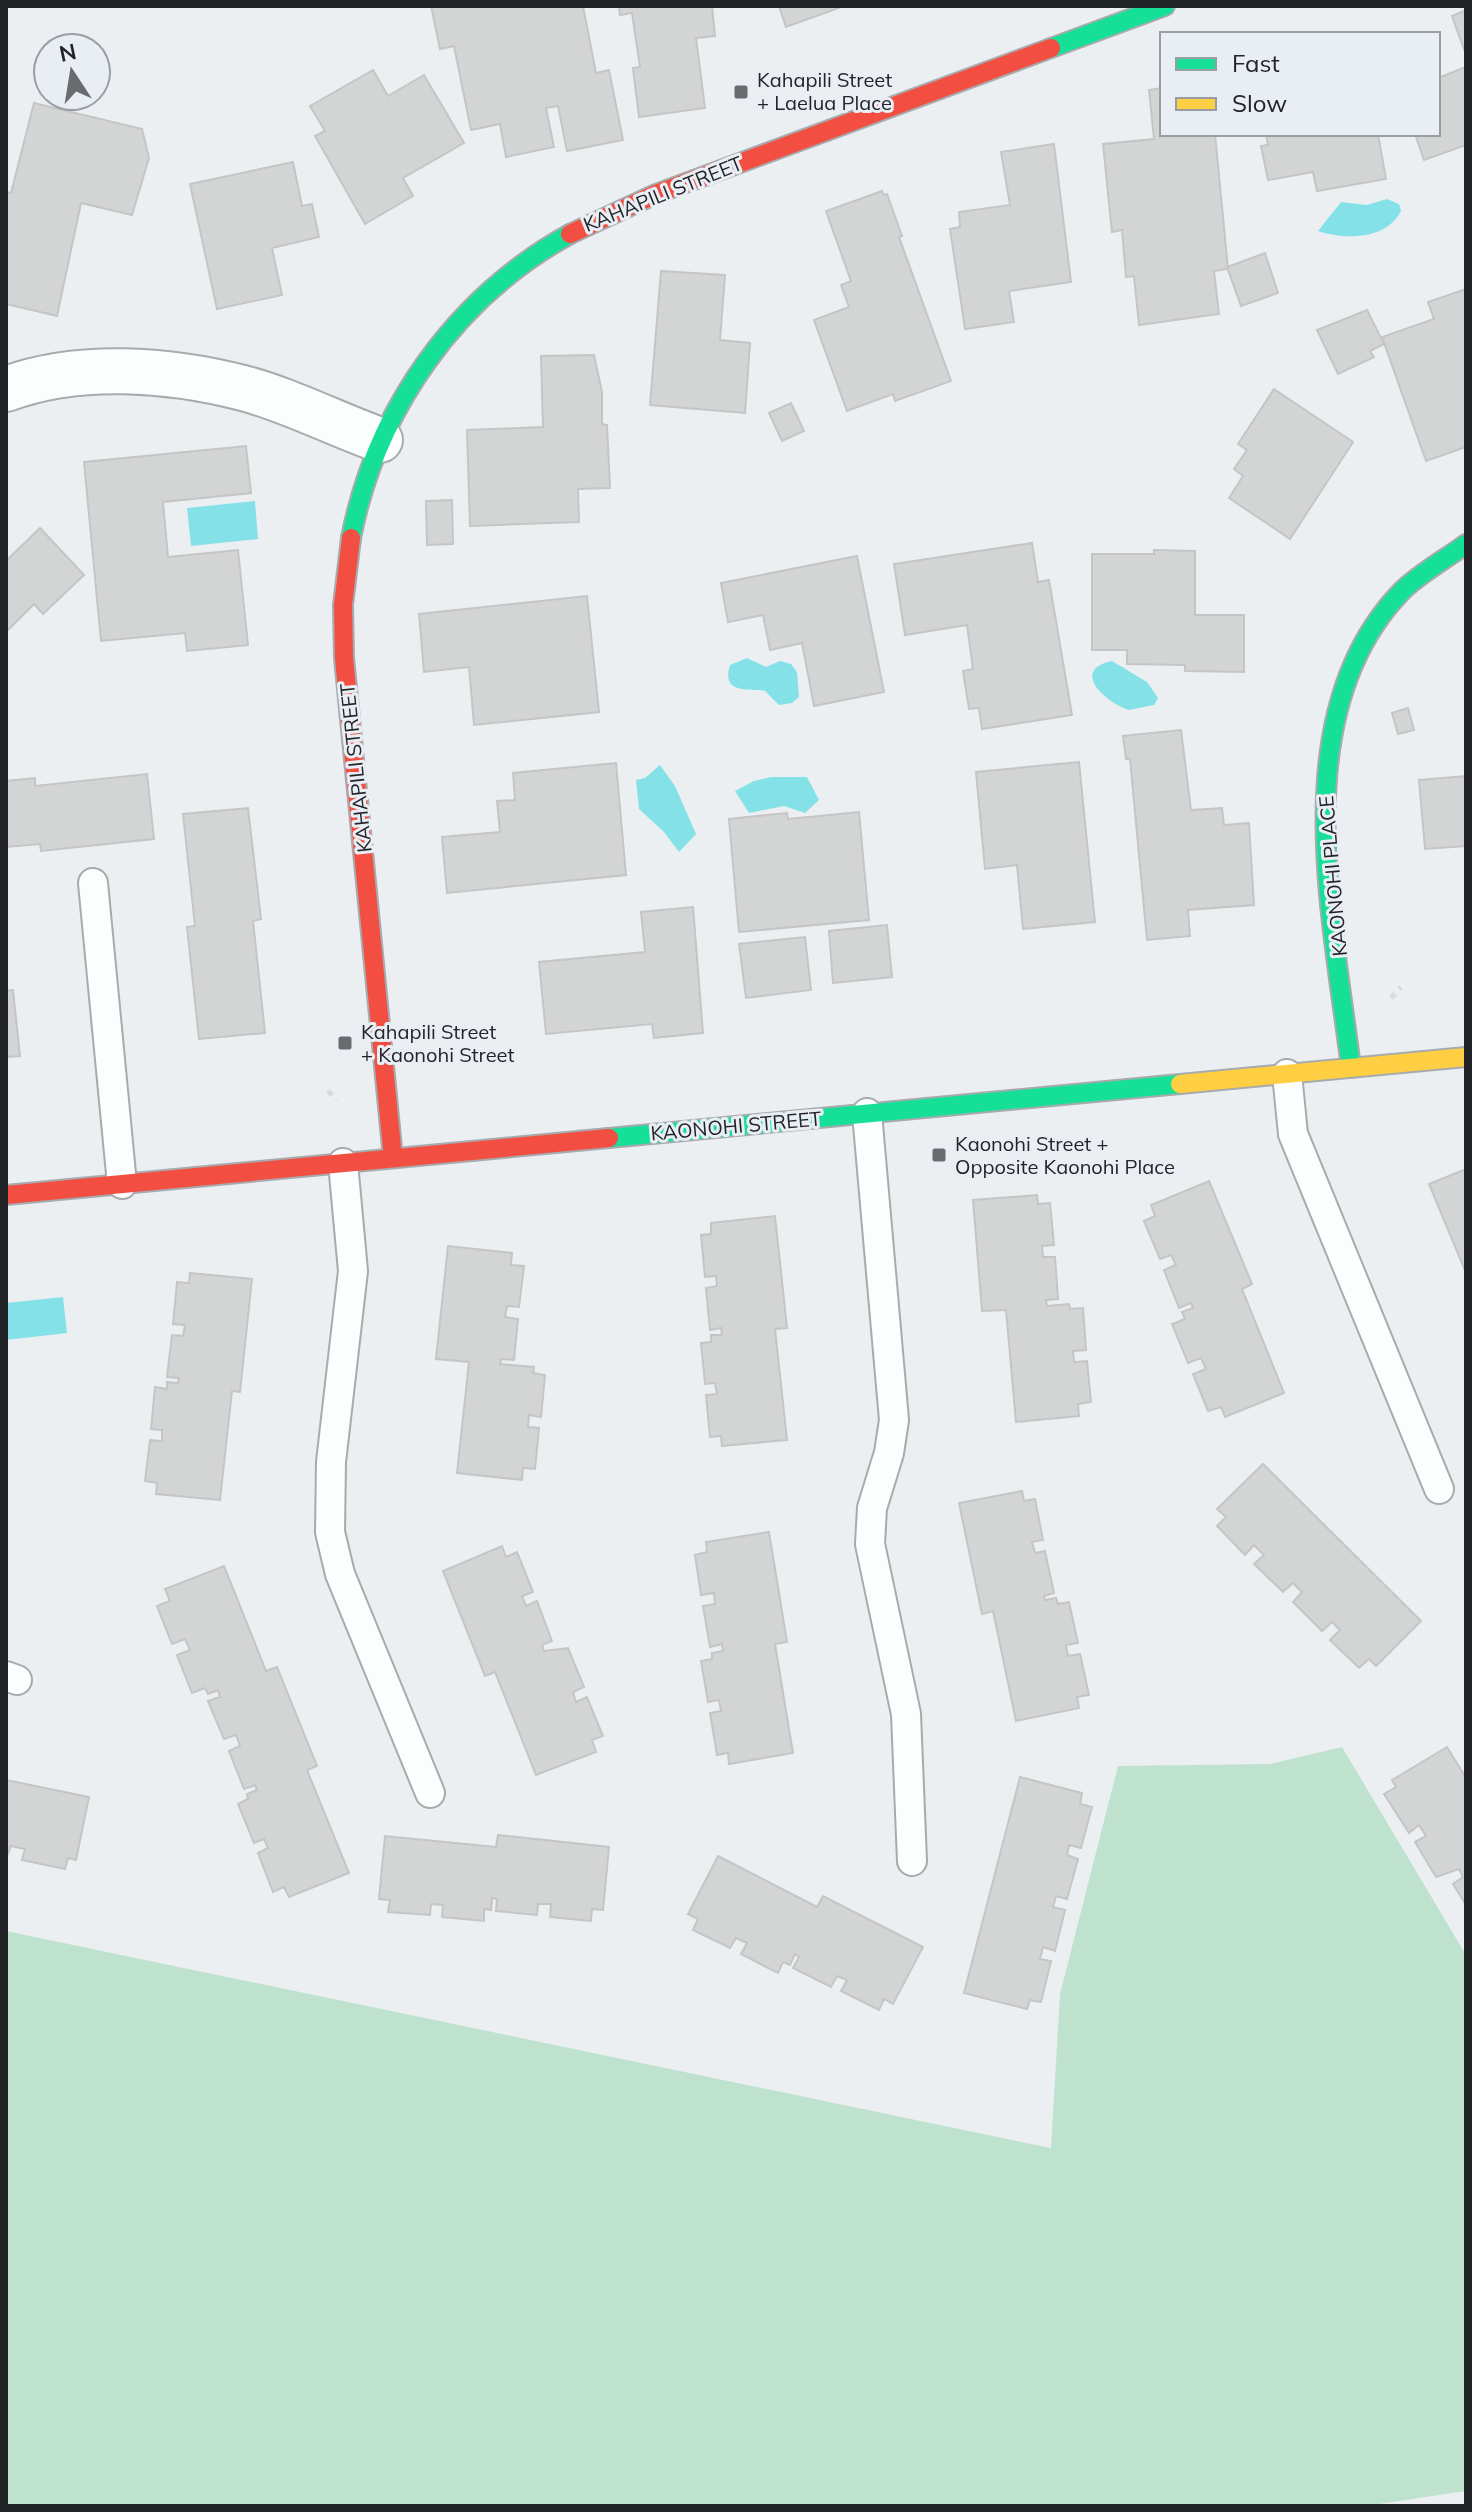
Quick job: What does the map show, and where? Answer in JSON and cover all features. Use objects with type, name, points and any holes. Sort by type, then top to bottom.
[{"type":"street","name":"KAHAPILI STREET","points":[[393,1158],[343,604],[356,509],[380,440],[411,384],[466,313],[498,282],[586,223],[656,194],[1165,6]]},
{"type":"street","points":[[6,389],[52,377],[97,372],[144,372],[244,388],[380,440]]},
{"type":"street","name":"KAONOHI PLACE","points":[[1351,1068],[1326,832],[1329,734],[1342,689],[1358,652],[1380,617],[1403,589],[1466,544]]},
{"type":"street","name":"KAONOHI STREET","points":[[6,1195],[1466,1057]]},
{"type":"lane","points":[[93,883],[122,1184]]},
{"type":"lane","points":[[1287,1074],[1293,1134],[1439,1489]]},
{"type":"lane","points":[[867,1113],[894,1420],[889,1453],[872,1508],[870,1544],[906,1714],[912,1861]]},
{"type":"lane","points":[[343,1163],[353,1271],[331,1462],[330,1532],[340,1574],[430,1793]]},
{"type":"path","points":[[1391,999],[1401,987]]},
{"type":"path","points":[[328,1091],[337,1100]]},
{"type":"green space","points":[[1342,1747],[1466,1955],[1466,2491],[1366,2506],[6,2506],[6,1931],[1051,2148],[1060,1994],[1118,1766],[1270,1764]]},
{"type":"water","points":[[1387,199],[1399,204],[1401,211],[1386,228],[1352,236],[1318,231],[1341,202],[1367,205]]},
{"type":"water","points":[[255,501],[258,539],[191,546],[187,508]]},
{"type":"water","points":[[747,658],[766,667],[780,661],[791,664],[797,672],[799,697],[792,703],[779,705],[765,691],[733,686],[728,675],[730,665]]},
{"type":"water","points":[[1112,661],[1147,682],[1158,698],[1154,705],[1129,710],[1102,694],[1092,679],[1093,671],[1099,665]]},
{"type":"water","points":[[660,765],[675,786],[696,834],[679,852],[664,832],[639,809],[636,780],[645,778]]},
{"type":"water","points":[[771,777],[807,777],[819,800],[805,813],[784,806],[749,813],[735,791],[754,781]]},
{"type":"water","points":[[63,1297],[67,1333],[6,1340],[6,1303]]},
{"type":"building","points":[[431,6],[583,6],[596,73],[609,70],[623,140],[567,151],[558,106],[546,108],[554,147],[506,157],[500,124],[471,130],[454,46],[440,49]]},
{"type":"building","points":[[619,6],[712,6],[715,36],[696,38],[705,108],[639,117],[633,68],[640,67],[632,13],[620,15]]},
{"type":"building","points":[[779,6],[844,6],[786,27]]},
{"type":"building","points":[[1466,10],[1466,55],[1452,16]]},
{"type":"building","points":[[1466,67],[1466,145],[1424,160],[1416,136],[1440,136],[1440,77]]},
{"type":"building","points":[[373,70],[388,96],[424,75],[464,143],[403,178],[413,196],[365,224],[315,136],[325,131],[310,106]]},
{"type":"building","points":[[1160,88],[1160,136],[1215,136],[1228,269],[1214,271],[1219,314],[1139,325],[1134,276],[1126,277],[1122,230],[1112,232],[1103,144],[1154,139],[1149,90]]},
{"type":"building","points":[[32,111],[71,112],[142,129],[149,158],[132,215],[81,203],[57,316],[6,304],[6,192],[11,193]]},
{"type":"building","points":[[1266,136],[1378,136],[1386,179],[1317,191],[1313,172],[1268,180],[1261,146],[1268,145]]},
{"type":"building","points":[[1054,144],[1071,282],[1009,291],[1014,322],[965,329],[950,229],[960,227],[959,212],[1010,205],[1001,152]]},
{"type":"building","points":[[293,162],[302,206],[312,204],[319,237],[272,248],[282,295],[217,309],[190,184]]},
{"type":"building","points":[[882,191],[884,195],[887,194],[902,236],[899,237],[951,381],[895,401],[893,394],[847,411],[814,320],[849,307],[841,285],[851,281],[826,211]]},
{"type":"building","points":[[1265,253],[1278,293],[1241,306],[1227,267]]},
{"type":"building","points":[[661,271],[725,275],[720,340],[750,343],[745,413],[650,405]]},
{"type":"building","points":[[1466,289],[1466,447],[1426,461],[1382,337],[1434,319],[1428,302]]},
{"type":"building","points":[[1367,310],[1384,344],[1370,351],[1374,357],[1338,374],[1317,330]]},
{"type":"building","points":[[594,355],[602,392],[602,424],[607,425],[610,488],[578,489],[579,522],[470,526],[467,430],[543,427],[541,356]]},
{"type":"building","points":[[1274,389],[1353,442],[1290,539],[1229,498],[1243,476],[1234,469],[1247,450],[1238,444]]},
{"type":"building","points":[[791,403],[804,431],[782,441],[769,413]]},
{"type":"building","points":[[246,446],[251,493],[163,502],[168,557],[238,550],[248,645],[187,651],[185,633],[101,641],[84,462]]},
{"type":"building","points":[[452,500],[453,544],[427,545],[426,501]]},
{"type":"building","points":[[40,528],[84,575],[43,614],[34,604],[6,632],[6,561]]},
{"type":"building","points":[[1032,543],[1038,582],[1049,580],[1072,715],[982,729],[979,708],[969,709],[963,671],[973,669],[967,625],[905,635],[894,564]]},
{"type":"building","points":[[1154,550],[1195,551],[1195,615],[1244,615],[1244,672],[1185,671],[1185,665],[1127,664],[1127,650],[1092,650],[1092,554],[1154,554]]},
{"type":"building","points":[[857,556],[884,692],[814,706],[802,643],[770,650],[763,615],[728,622],[721,583]]},
{"type":"building","points":[[587,596],[599,712],[474,725],[469,667],[424,672],[419,614]]},
{"type":"building","points":[[1408,708],[1414,730],[1398,734],[1392,713]]},
{"type":"building","points":[[1181,730],[1191,810],[1222,808],[1224,825],[1249,823],[1254,905],[1188,910],[1190,936],[1147,940],[1130,759],[1126,759],[1123,736]]},
{"type":"building","points":[[1079,762],[1095,922],[1023,929],[1017,865],[985,869],[976,772]]},
{"type":"building","points":[[616,763],[626,875],[447,893],[442,837],[500,832],[497,801],[515,800],[513,773]]},
{"type":"building","points":[[147,774],[154,839],[41,851],[40,844],[6,847],[6,781],[35,778],[35,786]]},
{"type":"building","points":[[1466,776],[1466,846],[1425,849],[1419,780]]},
{"type":"building","points":[[248,808],[261,919],[253,921],[265,1033],[199,1039],[187,927],[195,926],[183,814]]},
{"type":"building","points":[[859,812],[869,920],[739,932],[729,819],[787,813],[788,819]]},
{"type":"building","points":[[693,907],[703,1033],[654,1038],[652,1024],[546,1034],[539,962],[645,952],[641,912]]},
{"type":"building","points":[[887,925],[892,977],[833,983],[829,931]]},
{"type":"building","points":[[805,937],[811,990],[746,998],[739,944]]},
{"type":"building","points":[[13,990],[20,1056],[6,1057],[6,991]]},
{"type":"building","points":[[1466,1169],[1466,1273],[1429,1184]]},
{"type":"building","points":[[1209,1181],[1252,1284],[1242,1289],[1284,1393],[1225,1417],[1221,1407],[1208,1411],[1193,1374],[1206,1369],[1201,1358],[1188,1363],[1172,1324],[1185,1319],[1182,1312],[1193,1308],[1191,1303],[1179,1308],[1164,1270],[1176,1265],[1171,1255],[1160,1259],[1144,1221],[1155,1216],[1151,1205]]},
{"type":"building","points":[[1037,1195],[1038,1204],[1050,1203],[1054,1245],[1042,1246],[1043,1257],[1055,1257],[1058,1299],[1046,1300],[1047,1306],[1069,1304],[1070,1309],[1083,1308],[1086,1350],[1073,1351],[1074,1362],[1087,1361],[1091,1402],[1078,1404],[1079,1416],[1016,1422],[1006,1310],[982,1311],[973,1200]]},
{"type":"building","points":[[775,1216],[787,1328],[775,1329],[787,1440],[722,1446],[721,1436],[710,1437],[706,1395],[717,1394],[715,1383],[705,1384],[701,1343],[711,1342],[711,1335],[722,1335],[721,1328],[710,1330],[706,1288],[717,1286],[716,1276],[705,1277],[701,1235],[711,1234],[711,1223]]},
{"type":"building","points":[[448,1246],[512,1253],[511,1265],[524,1266],[519,1307],[507,1306],[505,1317],[518,1319],[514,1360],[501,1359],[500,1364],[534,1367],[533,1373],[545,1375],[541,1417],[529,1415],[528,1427],[539,1428],[535,1469],[523,1468],[522,1480],[457,1473],[469,1362],[436,1359]]},
{"type":"building","points":[[190,1273],[252,1279],[240,1392],[232,1391],[220,1500],[156,1494],[157,1483],[145,1481],[150,1440],[162,1441],[162,1430],[151,1429],[155,1387],[167,1389],[167,1382],[178,1383],[179,1378],[167,1377],[172,1335],[183,1336],[185,1325],[173,1324],[177,1282],[189,1283]]},
{"type":"building","points":[[1263,1464],[1421,1621],[1376,1666],[1369,1659],[1359,1668],[1330,1640],[1340,1630],[1332,1622],[1322,1631],[1293,1602],[1302,1592],[1293,1583],[1283,1592],[1254,1564],[1264,1555],[1254,1545],[1245,1555],[1217,1526],[1226,1517],[1217,1509]]},
{"type":"building","points":[[1022,1491],[1024,1501],[1035,1499],[1043,1540],[1032,1542],[1035,1553],[1045,1551],[1054,1593],[1044,1596],[1045,1600],[1056,1598],[1058,1604],[1069,1602],[1078,1643],[1066,1645],[1068,1656],[1080,1654],[1089,1695],[1077,1697],[1079,1708],[1016,1721],[993,1611],[982,1614],[959,1503]]},
{"type":"building","points":[[769,1532],[787,1642],[775,1644],[793,1753],[729,1764],[728,1753],[717,1755],[710,1713],[721,1711],[719,1700],[708,1702],[701,1661],[712,1659],[712,1653],[723,1651],[722,1644],[710,1647],[703,1606],[715,1604],[714,1593],[701,1595],[695,1555],[707,1552],[706,1542]]},
{"type":"building","points":[[502,1546],[506,1557],[517,1552],[533,1592],[522,1596],[526,1606],[537,1601],[552,1641],[542,1645],[544,1651],[568,1648],[584,1687],[573,1692],[576,1702],[587,1697],[603,1736],[592,1740],[596,1752],[536,1775],[495,1672],[485,1676],[443,1571]]},
{"type":"building","points":[[224,1566],[266,1671],[277,1667],[317,1766],[307,1770],[349,1873],[289,1897],[284,1887],[273,1892],[258,1853],[268,1848],[264,1839],[254,1843],[238,1804],[248,1799],[247,1794],[257,1790],[255,1785],[244,1789],[229,1751],[240,1746],[236,1735],[224,1739],[208,1701],[220,1697],[218,1690],[208,1694],[205,1688],[192,1693],[177,1655],[190,1650],[185,1639],[172,1644],[157,1606],[170,1601],[165,1589]]},
{"type":"building","points":[[1447,1747],[1466,1778],[1466,1905],[1453,1884],[1463,1877],[1459,1869],[1436,1877],[1415,1842],[1426,1836],[1419,1825],[1409,1833],[1384,1794],[1396,1787],[1392,1780]]},
{"type":"building","points":[[1020,1777],[1082,1793],[1080,1804],[1092,1807],[1081,1848],[1069,1845],[1067,1855],[1078,1859],[1067,1899],[1056,1896],[1053,1907],[1065,1910],[1055,1951],[1043,1947],[1040,1959],[1051,1961],[1041,2002],[1030,2000],[1027,2009],[964,1993]]},
{"type":"building","points":[[6,1780],[89,1797],[76,1860],[68,1858],[65,1869],[22,1860],[25,1849],[11,1846],[6,1858]]},
{"type":"building","points":[[498,1835],[609,1847],[603,1910],[592,1909],[591,1921],[550,1917],[551,1904],[538,1904],[537,1915],[496,1911],[497,1899],[492,1898],[491,1910],[484,1909],[484,1921],[442,1917],[443,1905],[431,1904],[430,1915],[388,1912],[390,1900],[379,1899],[385,1836],[496,1847]]},
{"type":"building","points":[[718,1856],[817,1907],[823,1896],[923,1947],[893,2004],[884,1999],[879,2010],[841,1991],[847,1980],[837,1976],[831,1987],[793,1968],[799,1957],[795,1954],[790,1965],[783,1962],[778,1973],[741,1954],[747,1943],[736,1938],[730,1948],[693,1930],[698,1919],[688,1914]]},
{"type":"traffic: fast","points":[[1051,48],[1165,6]]},
{"type":"traffic: fast","points":[[351,538],[363,490],[380,445],[401,402],[427,361],[457,324],[491,290],[529,260],[570,234]]},
{"type":"traffic: fast","points":[[1351,1068],[1328,883],[1326,819],[1329,756],[1342,695],[1365,640],[1402,591],[1466,544]]},
{"type":"traffic: fast","points":[[609,1138],[1180,1084]]},
{"type":"traffic: slow","points":[[1180,1084],[1466,1057]]},
{"type":"traffic: jam","points":[[570,234],[656,194],[1051,48]]},
{"type":"traffic: jam","points":[[351,538],[343,605],[344,658],[393,1158]]},
{"type":"traffic: jam","points":[[6,1195],[609,1138]]},
{"type":"place","name":"Kahapili Street + Laelua Place","points":[[741,92]]},
{"type":"place","name":"Kahapili Street + Kaonohi Street","points":[[345,1043]]},
{"type":"place","name":"Kaonohi Street + Opposite Kaonohi Place","points":[[939,1155]]}]
